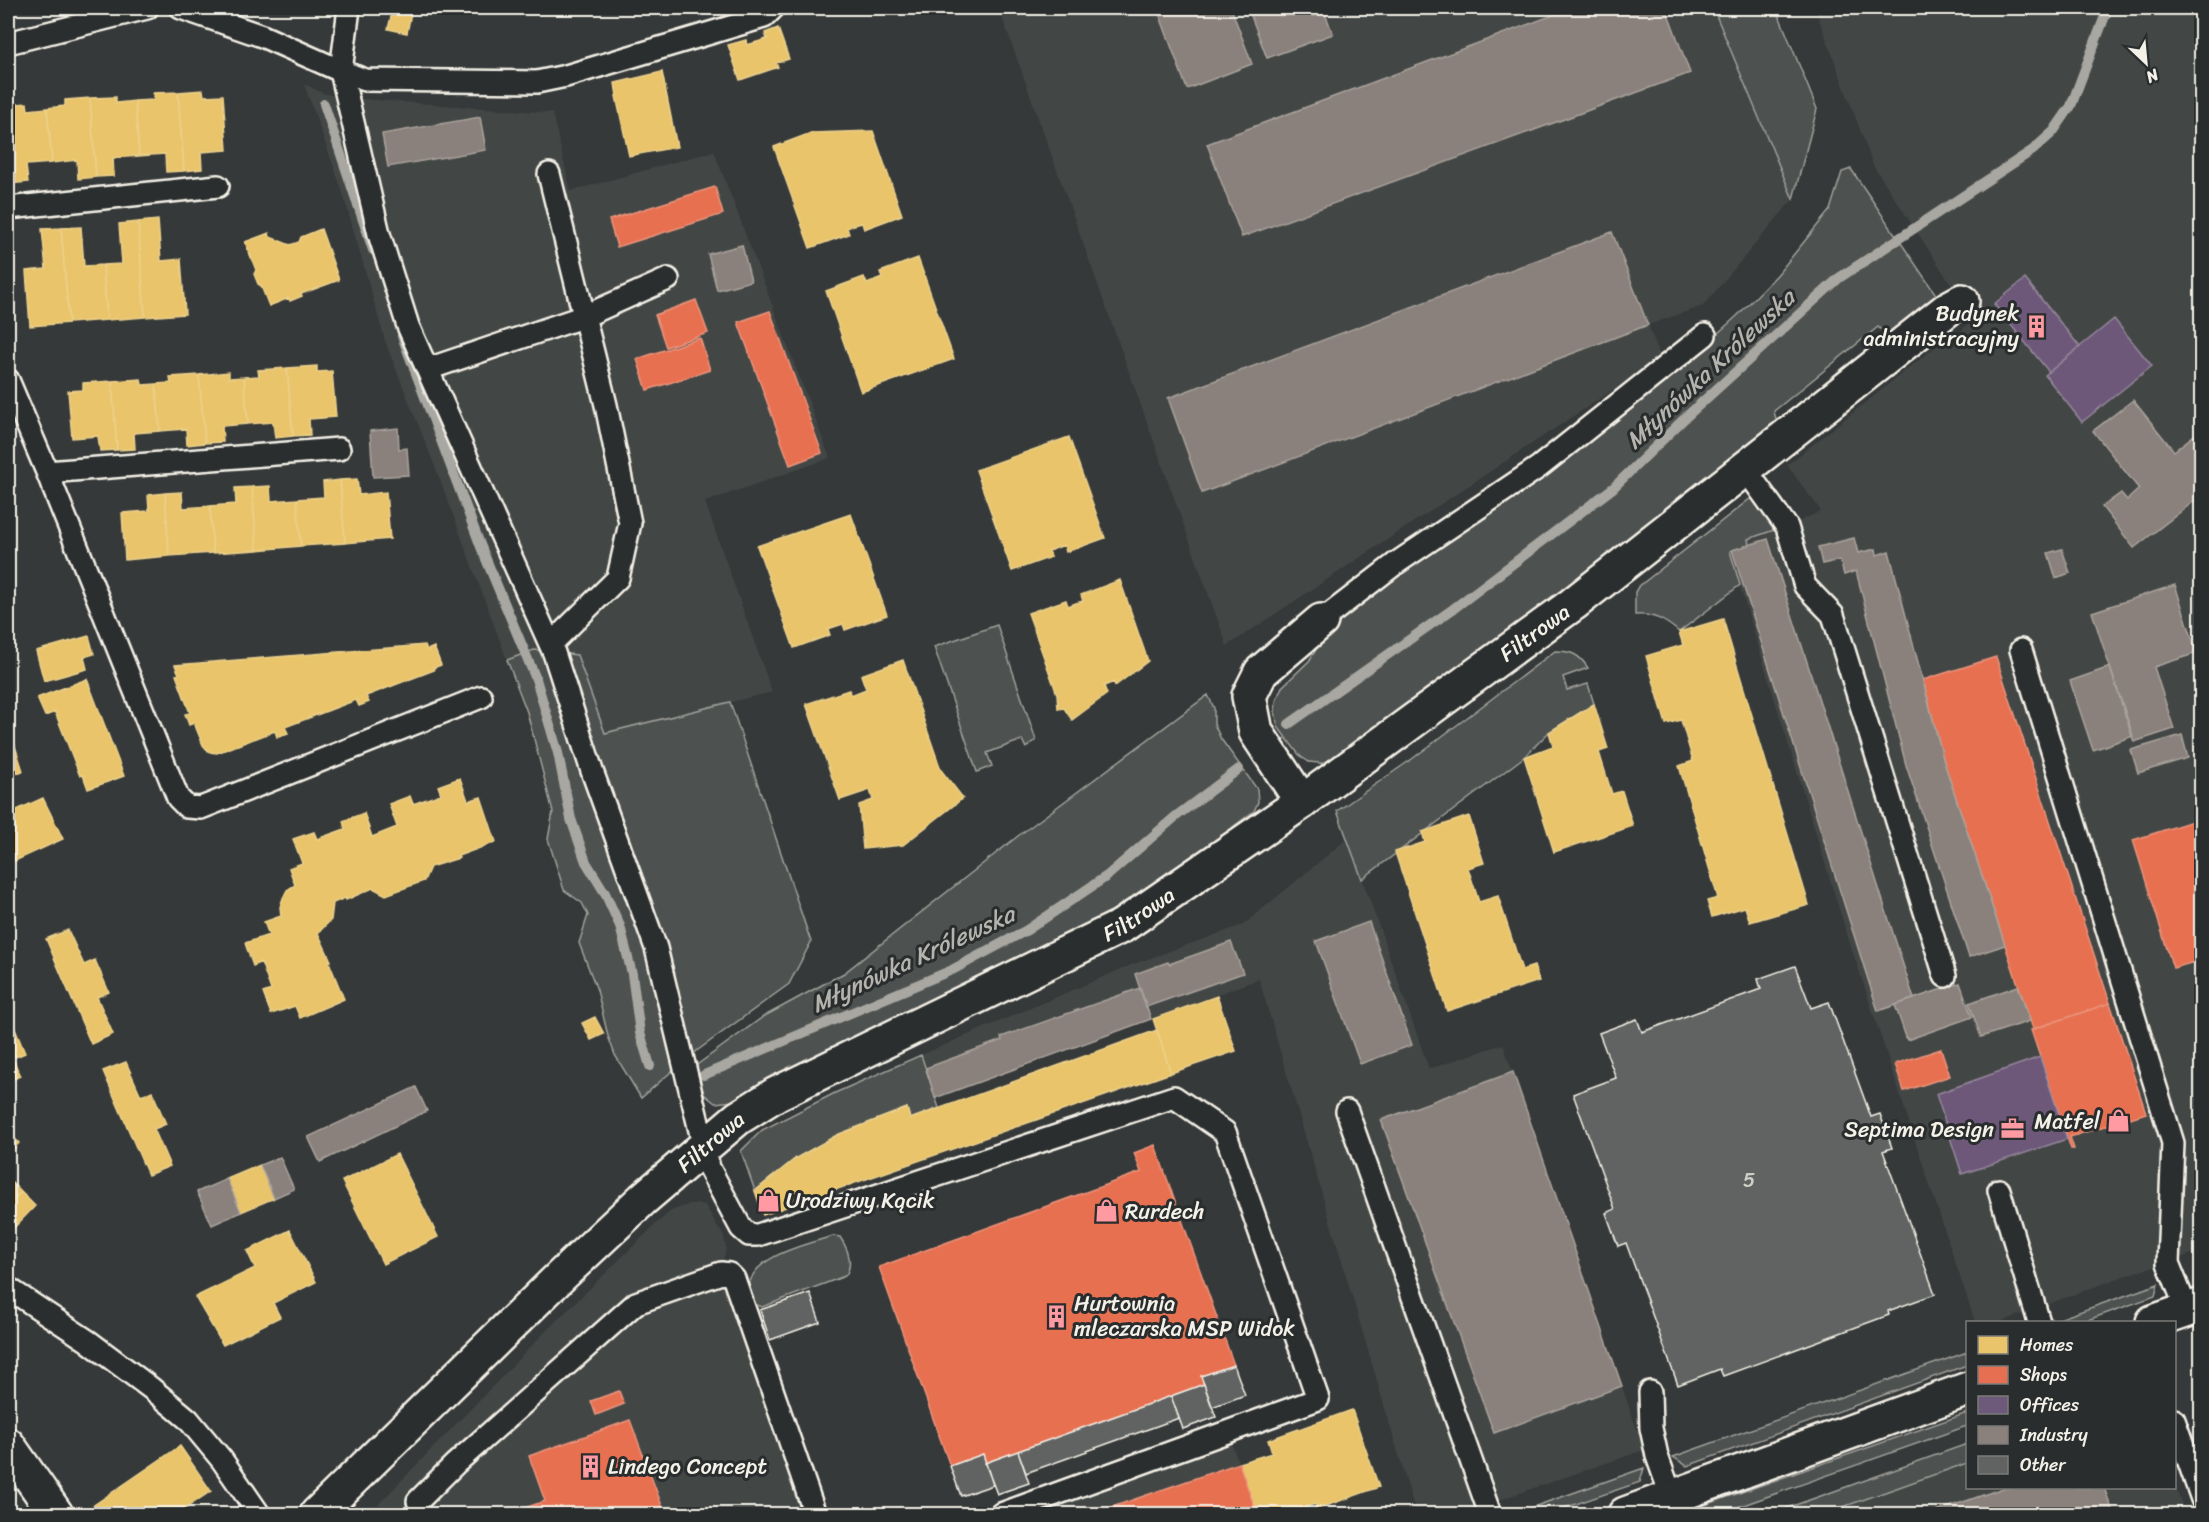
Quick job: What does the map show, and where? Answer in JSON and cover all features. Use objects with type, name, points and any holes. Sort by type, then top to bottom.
[{"type":"street","name":"Filtrowa","points":[[317,1515],[562,1275],[702,1147],[738,1118],[776,1094],[1122,926],[1302,802],[1573,604],[1940,315],[1962,301]]},
{"type":"street","points":[[1302,802],[1256,732],[1249,696],[1261,672],[1321,621]]},
{"type":"street","points":[[2158,1321],[2194,1308]]},
{"type":"street","points":[[1649,1508],[1966,1390]]},
{"type":"street","points":[[8,1445],[56,1515]]},
{"type":"lane","points":[[8,43],[147,8]]},
{"type":"lane","points":[[181,8],[262,36],[365,80],[537,82],[566,76],[764,17],[773,8]]},
{"type":"lane","points":[[349,8],[341,71],[379,234],[408,326],[551,644],[592,771],[656,948],[702,1147],[709,1168],[741,1228],[749,1235],[758,1235],[1174,1097],[1226,1132],[1318,1399],[1001,1515]]},
{"type":"lane","points":[[549,174],[606,405],[630,523],[618,578],[551,644]]},
{"type":"lane","points":[[8,208],[218,186]]},
{"type":"lane","points":[[428,369],[585,316],[668,279]]},
{"type":"lane","points":[[1321,621],[1395,564],[1539,467],[1706,334]]},
{"type":"lane","points":[[8,380],[178,798],[187,807],[201,808],[481,697]]},
{"type":"lane","points":[[46,471],[339,448]]},
{"type":"lane","points":[[1746,470],[1786,527],[1805,586],[1833,615],[1945,976]]},
{"type":"lane","points":[[2020,651],[2173,1143],[2168,1263],[2194,1308]]},
{"type":"lane","points":[[1347,1112],[1490,1515]]},
{"type":"lane","points":[[1999,1190],[2038,1321]]},
{"type":"lane","points":[[418,1501],[455,1464],[636,1303],[721,1273],[729,1274],[734,1279],[815,1515]]},
{"type":"lane","points":[[8,1288],[88,1341],[188,1419],[222,1460],[259,1515]]},
{"type":"lane","points":[[1649,1508],[1658,1455],[1651,1428],[1650,1392]]},
{"type":"lane","points":[[2176,1423],[2202,1499]]},
{"type":"shaded area","points":[[1009,8],[1713,8],[1793,199],[1703,306],[1648,325],[1661,358],[1227,646],[1000,11]]},
{"type":"shaded area","points":[[1713,8],[1776,8],[1817,109],[1793,199]]},
{"type":"shaded area","points":[[1815,8],[2201,8],[2201,1251],[2121,1277],[2003,1321],[1975,1321],[1844,925],[1729,551],[1749,544],[1747,539],[1787,527],[1821,511],[1787,465],[1944,340],[1955,339],[1972,318],[1964,309],[1966,307],[1873,165]]},
{"type":"shaded area","points":[[304,84],[325,94],[348,98],[552,113],[571,191],[714,151],[830,458],[705,502],[772,692],[605,733],[577,655],[534,650],[507,660],[436,469],[386,344],[342,190]]},
{"type":"shaded area","points":[[1851,169],[1939,299],[1890,338],[1878,327],[1774,411],[1778,428],[1601,565],[1329,764],[1309,762],[1300,756],[1278,727],[1275,712],[1276,701],[1282,687],[1309,661],[1330,627],[1388,579],[1505,500],[1621,415],[1698,351],[1737,316],[1777,275],[1830,210],[1842,172]]},
{"type":"shaded area","points":[[1756,494],[1777,529],[1748,539],[1749,545],[1730,551],[1740,585],[1679,632],[1659,619],[1648,615],[1635,615],[1635,592],[1638,587]]},
{"type":"shaded area","points":[[997,625],[1036,740],[1026,748],[1022,740],[987,753],[992,766],[977,772],[934,647]]},
{"type":"shaded area","points":[[534,650],[577,655],[605,733],[730,702],[811,942],[789,984],[687,1058],[641,1098],[615,1055],[597,990],[579,943],[588,915],[582,903],[564,890],[548,839],[553,812],[527,712],[507,660]]},
{"type":"shaded area","points":[[1555,651],[1574,654],[1585,663],[1588,668],[1563,677],[1567,690],[1588,684],[1594,704],[1549,732],[1524,757],[1362,879],[1337,811],[1412,759]]},
{"type":"shaded area","points":[[1208,695],[1214,708],[1214,724],[1221,739],[1257,789],[1258,802],[1254,811],[1233,827],[1238,837],[1114,914],[733,1101],[715,1103],[700,1091],[694,1067],[763,1017],[844,973],[1018,836]]},
{"type":"shaded area","points":[[1348,838],[1429,1069],[1503,1044],[1644,1450],[1458,1514],[1416,1514],[1259,979],[935,1098],[921,1055],[1131,965],[1243,925]]},
{"type":"shaded area","points":[[921,1055],[939,1108],[910,1119],[907,1108],[837,1135],[796,1158],[755,1191],[741,1151],[762,1130],[835,1093]]},
{"type":"shaded area","name":"Lindego Concept","points":[[690,1204],[705,1205],[724,1237],[726,1248],[722,1267],[808,1514],[369,1514],[545,1332],[657,1223],[671,1211]]},
{"type":"shaded area","points":[[833,1236],[840,1237],[847,1252],[849,1267],[845,1276],[762,1307],[755,1304],[750,1290],[751,1278],[768,1260],[796,1247]]},
{"type":"shaded area","points":[[2158,1284],[2155,1296],[2085,1321],[2056,1320]]},
{"type":"shaded area","points":[[1966,1352],[1966,1365],[1687,1466],[1673,1457]]},
{"type":"shaded area","points":[[1966,1413],[1966,1426],[1718,1514],[1695,1514],[1702,1506]]},
{"type":"shaded area","points":[[1230,1439],[1257,1514],[1014,1514]]},
{"type":"shaded area","points":[[1966,1444],[1966,1463],[1823,1514],[1770,1514]]},
{"type":"shaded area","points":[[1966,1463],[1966,1489],[2176,1489],[2185,1514],[1823,1514]]},
{"type":"shaded area","points":[[1644,1468],[1640,1482],[1547,1514],[1513,1514]]},
{"type":"building: Homes","points":[[393,8],[412,8],[407,33],[388,29]]},
{"type":"building: Homes","points":[[778,28],[789,59],[776,63],[778,67],[740,80],[728,45],[746,40],[747,45],[767,39],[765,33]]},
{"type":"building: Homes","points":[[662,72],[677,147],[629,156],[615,83]]},
{"type":"building: Homes","points":[[203,90],[204,96],[223,95],[227,150],[201,152],[202,169],[184,171],[178,92]]},
{"type":"building: Homes","points":[[178,92],[184,171],[166,172],[165,154],[139,156],[135,101],[154,100],[153,93]]},
{"type":"building: Homes","points":[[116,97],[116,103],[135,101],[139,156],[113,158],[114,176],[96,177],[90,98]]},
{"type":"building: Homes","points":[[90,98],[96,177],[78,179],[77,160],[52,163],[47,108],[65,106],[65,100]]},
{"type":"building: Homes","points":[[27,103],[28,110],[47,108],[52,163],[26,165],[28,182],[9,184],[8,105]]},
{"type":"building: Homes","points":[[873,131],[902,215],[864,229],[862,223],[854,225],[847,228],[849,234],[810,248],[774,147],[811,133]]},
{"type":"building: Homes","points":[[158,220],[161,261],[181,259],[185,314],[145,317],[138,222]]},
{"type":"building: Homes","points":[[138,222],[145,317],[107,320],[103,265],[122,264],[119,224]]},
{"type":"building: Homes","points":[[81,227],[84,266],[103,265],[107,320],[69,323],[61,228]]},
{"type":"building: Homes","points":[[61,228],[69,323],[30,326],[26,271],[46,269],[42,229]]},
{"type":"building: Homes","points":[[321,229],[339,280],[301,294],[302,296],[290,301],[289,298],[269,306],[254,274],[256,270],[245,242],[269,233],[270,237],[290,245],[299,242],[301,237]]},
{"type":"building: Homes","points":[[918,258],[954,359],[861,392],[826,291],[864,277],[867,284],[882,278],[880,272]]},
{"type":"building: Homes","points":[[317,366],[317,372],[332,371],[336,417],[309,419],[310,435],[293,436],[287,368]]},
{"type":"building: Homes","points":[[287,368],[293,436],[275,438],[273,422],[248,424],[244,377],[259,376],[258,370]]},
{"type":"building: Homes","points":[[229,372],[229,378],[244,377],[248,424],[222,426],[223,442],[205,443],[199,375]]},
{"type":"building: Homes","points":[[199,375],[205,443],[187,445],[186,429],[160,431],[156,384],[171,383],[170,377]]},
{"type":"building: Homes","points":[[141,379],[142,385],[156,384],[160,431],[134,433],[135,449],[117,450],[112,381]]},
{"type":"building: Homes","points":[[112,381],[117,450],[100,451],[98,436],[72,438],[68,391],[83,390],[83,383]]},
{"type":"building: Homes","points":[[1069,437],[1105,538],[1066,552],[1064,545],[1049,551],[1051,557],[1012,571],[976,470]]},
{"type":"building: Homes","points":[[357,479],[359,495],[386,492],[390,539],[345,543],[340,480]]},
{"type":"building: Homes","points":[[340,480],[345,543],[301,546],[297,499],[324,497],[323,482]]},
{"type":"building: Homes","points":[[270,486],[271,501],[297,499],[301,546],[257,550],[252,487]]},
{"type":"building: Homes","points":[[252,487],[257,550],[213,553],[210,506],[236,504],[235,488]]},
{"type":"building: Homes","points":[[182,492],[183,508],[210,506],[213,553],[169,556],[165,493]]},
{"type":"building: Homes","points":[[165,493],[169,556],[125,560],[122,513],[149,511],[148,495]]},
{"type":"building: Homes","points":[[851,514],[887,615],[845,630],[843,624],[828,629],[830,635],[794,648],[757,546]]},
{"type":"building: Homes","points":[[1120,580],[1148,661],[1115,686],[1114,682],[1104,686],[1107,694],[1072,720],[1064,708],[1058,709],[1057,694],[1028,613],[1066,600],[1068,606],[1083,601],[1081,595]]},
{"type":"building: Homes","points":[[1723,619],[1809,905],[1750,922],[1745,907],[1712,917],[1707,901],[1718,898],[1679,766],[1693,761],[1681,720],[1666,724],[1646,656],[1683,645],[1679,632]]},
{"type":"building: Homes","points":[[89,636],[94,654],[84,657],[87,669],[44,681],[36,651]]},
{"type":"building: Homes","points":[[425,645],[427,650],[434,647],[441,665],[433,668],[434,670],[366,696],[369,702],[359,706],[356,700],[285,727],[288,733],[277,737],[275,731],[217,753],[209,752],[203,745],[194,723],[189,725],[185,714],[190,713],[176,675],[179,674],[175,665]]},
{"type":"building: Homes","points":[[903,660],[941,770],[963,798],[903,845],[863,849],[859,805],[873,800],[870,790],[840,800],[806,704],[849,690],[851,695],[866,689],[861,675]]},
{"type":"building: Homes","points":[[87,679],[124,776],[88,789],[83,775],[80,776],[55,712],[45,716],[37,698]]},
{"type":"building: Homes","points":[[1594,704],[1608,749],[1599,752],[1612,794],[1622,791],[1633,826],[1554,852],[1524,757],[1553,746],[1549,732]]},
{"type":"building: Homes","points":[[8,724],[23,771],[8,776]]},
{"type":"building: Homes","points":[[460,778],[468,801],[481,797],[496,842],[458,856],[459,858],[430,867],[424,881],[386,895],[373,888],[333,903],[331,920],[318,933],[331,961],[329,962],[344,999],[300,1018],[295,1006],[271,1014],[263,993],[271,990],[261,962],[253,966],[245,943],[269,935],[264,922],[281,916],[280,907],[283,898],[287,890],[295,885],[289,868],[302,863],[293,839],[314,832],[317,839],[345,829],[343,821],[364,813],[372,837],[397,827],[389,804],[410,796],[413,804],[441,794],[438,786]]},
{"type":"building: Homes","points":[[43,798],[63,839],[8,864],[8,814]]},
{"type":"building: Homes","points":[[1469,816],[1484,863],[1468,868],[1479,902],[1498,896],[1522,970],[1534,966],[1539,981],[1447,1011],[1395,852],[1425,842],[1422,832]]},
{"type":"building: Homes","points":[[68,930],[84,965],[95,960],[109,992],[97,997],[113,1034],[91,1044],[46,939]]},
{"type":"building: Homes","points":[[1217,996],[1236,1051],[1171,1073],[1153,1019]]},
{"type":"building: Homes","points":[[8,1012],[25,1053],[13,1058],[20,1076],[8,1082]]},
{"type":"building: Homes","points":[[595,1017],[604,1034],[591,1040],[582,1023]]},
{"type":"building: Homes","points":[[1157,1030],[1171,1073],[763,1215],[755,1191],[796,1158],[837,1135],[907,1108],[910,1119]]},
{"type":"building: Homes","points":[[126,1062],[141,1096],[152,1091],[166,1124],[154,1129],[170,1166],[148,1175],[103,1071]]},
{"type":"building: Homes","points":[[8,1131],[19,1143],[8,1155]]},
{"type":"building: Homes","points":[[397,1154],[438,1237],[383,1264],[342,1181]]},
{"type":"building: Homes","points":[[260,1165],[274,1198],[241,1212],[227,1179]]},
{"type":"building: Homes","points":[[8,1179],[21,1192],[8,1205]]},
{"type":"building: Homes","points":[[21,1192],[35,1206],[8,1234],[8,1205]]},
{"type":"building: Homes","points":[[290,1230],[316,1282],[273,1303],[280,1317],[223,1345],[195,1297],[255,1268],[247,1251]]},
{"type":"building: Homes","points":[[1352,1410],[1379,1487],[1317,1509],[1315,1504],[1286,1514],[1257,1514],[1239,1463],[1272,1453],[1268,1440]]},
{"type":"building: Homes","points":[[180,1446],[211,1491],[177,1514],[88,1514],[85,1511]]},
{"type":"building: Shops","points":[[715,187],[723,214],[617,247],[609,220]]},
{"type":"building: Shops","points":[[696,300],[708,333],[666,347],[655,315]]},
{"type":"building: Shops","points":[[770,311],[822,453],[790,465],[738,322]]},
{"type":"building: Shops","points":[[700,338],[710,370],[647,390],[637,359]]},
{"type":"building: Shops","points":[[1996,657],[2110,1003],[2033,1029],[1944,762],[1923,680]]},
{"type":"building: Shops","points":[[2202,818],[2202,960],[2173,968],[2133,840]]},
{"type":"building: Shops","points":[[2110,1003],[2146,1113],[2070,1137],[2074,1149],[2071,1149],[2031,1030]]},
{"type":"building: Shops","points":[[1941,1049],[1950,1076],[1904,1091],[1895,1064]]},
{"type":"building: Shops","name":"Hurtownia mleczarska MSP Widok","points":[[1155,1145],[1234,1365],[1201,1376],[1204,1384],[985,1463],[983,1454],[950,1466],[879,1267],[1141,1172],[1134,1153]]},
{"type":"building: Shops","points":[[619,1391],[624,1404],[596,1415],[591,1401]]},
{"type":"building: Shops","name":"Lindego Concept","points":[[630,1420],[665,1514],[507,1514],[545,1501],[529,1456]]},
{"type":"building: Shops","points":[[1239,1463],[1257,1514],[1092,1514]]},
{"type":"building: Offices","name":"Budynek administracyjny","points":[[2025,279],[2080,347],[2049,372],[1994,304]]},
{"type":"building: Offices","points":[[2114,319],[2152,366],[2082,422],[2045,375]]},
{"type":"building: Offices","points":[[2040,1057],[2067,1139],[1962,1174],[1936,1094]]},
{"type":"building: Industry","points":[[1157,8],[1231,8],[1252,64],[1187,89]]},
{"type":"building: Industry","points":[[1248,8],[1323,8],[1333,34],[1267,58]]},
{"type":"building: Industry","points":[[1572,8],[1666,8],[1690,73],[1242,237],[1207,144]]},
{"type":"building: Industry","points":[[480,117],[486,150],[388,167],[382,134]]},
{"type":"building: Industry","points":[[1612,232],[1648,325],[1202,493],[1168,398]]},
{"type":"building: Industry","points":[[742,245],[751,281],[717,290],[708,254]]},
{"type":"building: Industry","points":[[2133,400],[2174,451],[2198,432],[2202,436],[2202,495],[2134,548],[2102,507],[2121,493],[2127,500],[2139,489],[2093,431]]},
{"type":"building: Industry","points":[[398,428],[399,449],[407,448],[409,475],[373,477],[370,431]]},
{"type":"building: Industry","points":[[1854,538],[1858,553],[1876,549],[1877,555],[1889,551],[1944,762],[2005,945],[1969,957],[1906,765],[1856,571],[1844,575],[1840,560],[1822,564],[1818,547]]},
{"type":"building: Industry","points":[[1768,539],[1914,999],[1878,1011],[1732,550]]},
{"type":"building: Industry","points":[[2062,549],[2070,573],[2056,578],[2048,553]]},
{"type":"building: Industry","points":[[2175,585],[2197,653],[2154,667],[2174,729],[2134,742],[2092,612]]},
{"type":"building: Industry","points":[[2110,667],[2133,736],[2093,750],[2070,681]]},
{"type":"building: Industry","points":[[2182,735],[2188,758],[2138,773],[2131,750]]},
{"type":"building: Industry","points":[[1369,922],[1412,1045],[1360,1064],[1316,941]]},
{"type":"building: Industry","points":[[1231,942],[1243,973],[1146,1007],[1135,974]]},
{"type":"building: Industry","points":[[1960,983],[1972,1017],[1907,1040],[1895,1005]]},
{"type":"building: Industry","points":[[2018,986],[2030,1021],[1981,1037],[1969,1003]]},
{"type":"building: Industry","points":[[1140,988],[1151,1019],[935,1098],[926,1068],[1002,1040],[1001,1037]]},
{"type":"building: Industry","points":[[1513,1072],[1622,1386],[1494,1433],[1381,1120]]},
{"type":"building: Industry","points":[[416,1087],[427,1111],[320,1162],[308,1137]]},
{"type":"building: Industry","points":[[280,1157],[294,1189],[274,1198],[260,1165]]},
{"type":"building: Industry","points":[[227,1179],[241,1212],[212,1225],[197,1192]]},
{"type":"building: Industry","points":[[2000,1489],[2104,1489],[2114,1514],[1929,1514]]},
{"type":"building: Other","points":[[1795,966],[1811,1008],[1829,1002],[1871,1117],[1880,1114],[1892,1148],[1883,1151],[1935,1294],[1888,1311],[1889,1315],[1723,1376],[1720,1369],[1678,1385],[1626,1243],[1618,1246],[1606,1213],[1615,1209],[1573,1094],[1616,1078],[1599,1033],[1637,1019],[1642,1032],[1761,989],[1758,979]]},
{"type":"building: Other","points":[[810,1293],[820,1322],[770,1340],[760,1310]]},
{"type":"building: Other","points":[[1234,1365],[1245,1395],[1212,1407],[1201,1376]]},
{"type":"building: Other","points":[[1204,1384],[1216,1417],[1183,1429],[1171,1396]]},
{"type":"building: Other","points":[[1171,1396],[1179,1418],[1026,1473],[1018,1451]]},
{"type":"building: Other","points":[[1018,1451],[1029,1483],[997,1494],[985,1463]]},
{"type":"building: Other","points":[[983,1454],[993,1485],[961,1496],[950,1466]]},
{"type":"waterway","name":"Młynówka Królewska","points":[[1289,724],[1453,609],[1613,488],[1687,416],[1839,278],[2033,150],[2053,132],[2071,106],[2108,8]]},
{"type":"waterway","points":[[324,104],[373,250]]},
{"type":"waterway","points":[[402,336],[481,547],[536,679],[558,753],[571,819],[586,862],[605,893],[620,926],[632,974],[640,1033],[650,1066]]},
{"type":"waterway","name":"Młynówka Królewska","points":[[704,1075],[952,970],[1027,930],[1107,876],[1175,817],[1239,769]]},
{"type":"place","name":"Budynek administracyjny","points":[[2037,326]]},
{"type":"place","name":"Matfel","points":[[2118,1121]]},
{"type":"place","name":"Septima Design","points":[[2012,1129]]},
{"type":"place","name":"Urodziwy Kącik","points":[[768,1200]]},
{"type":"place","name":"Rurdech","points":[[1107,1211]]},
{"type":"place","name":"Hurtownia mleczarska MSP Widok","points":[[1056,1316]]},
{"type":"place","name":"Lindego Concept","points":[[590,1466]]}]
